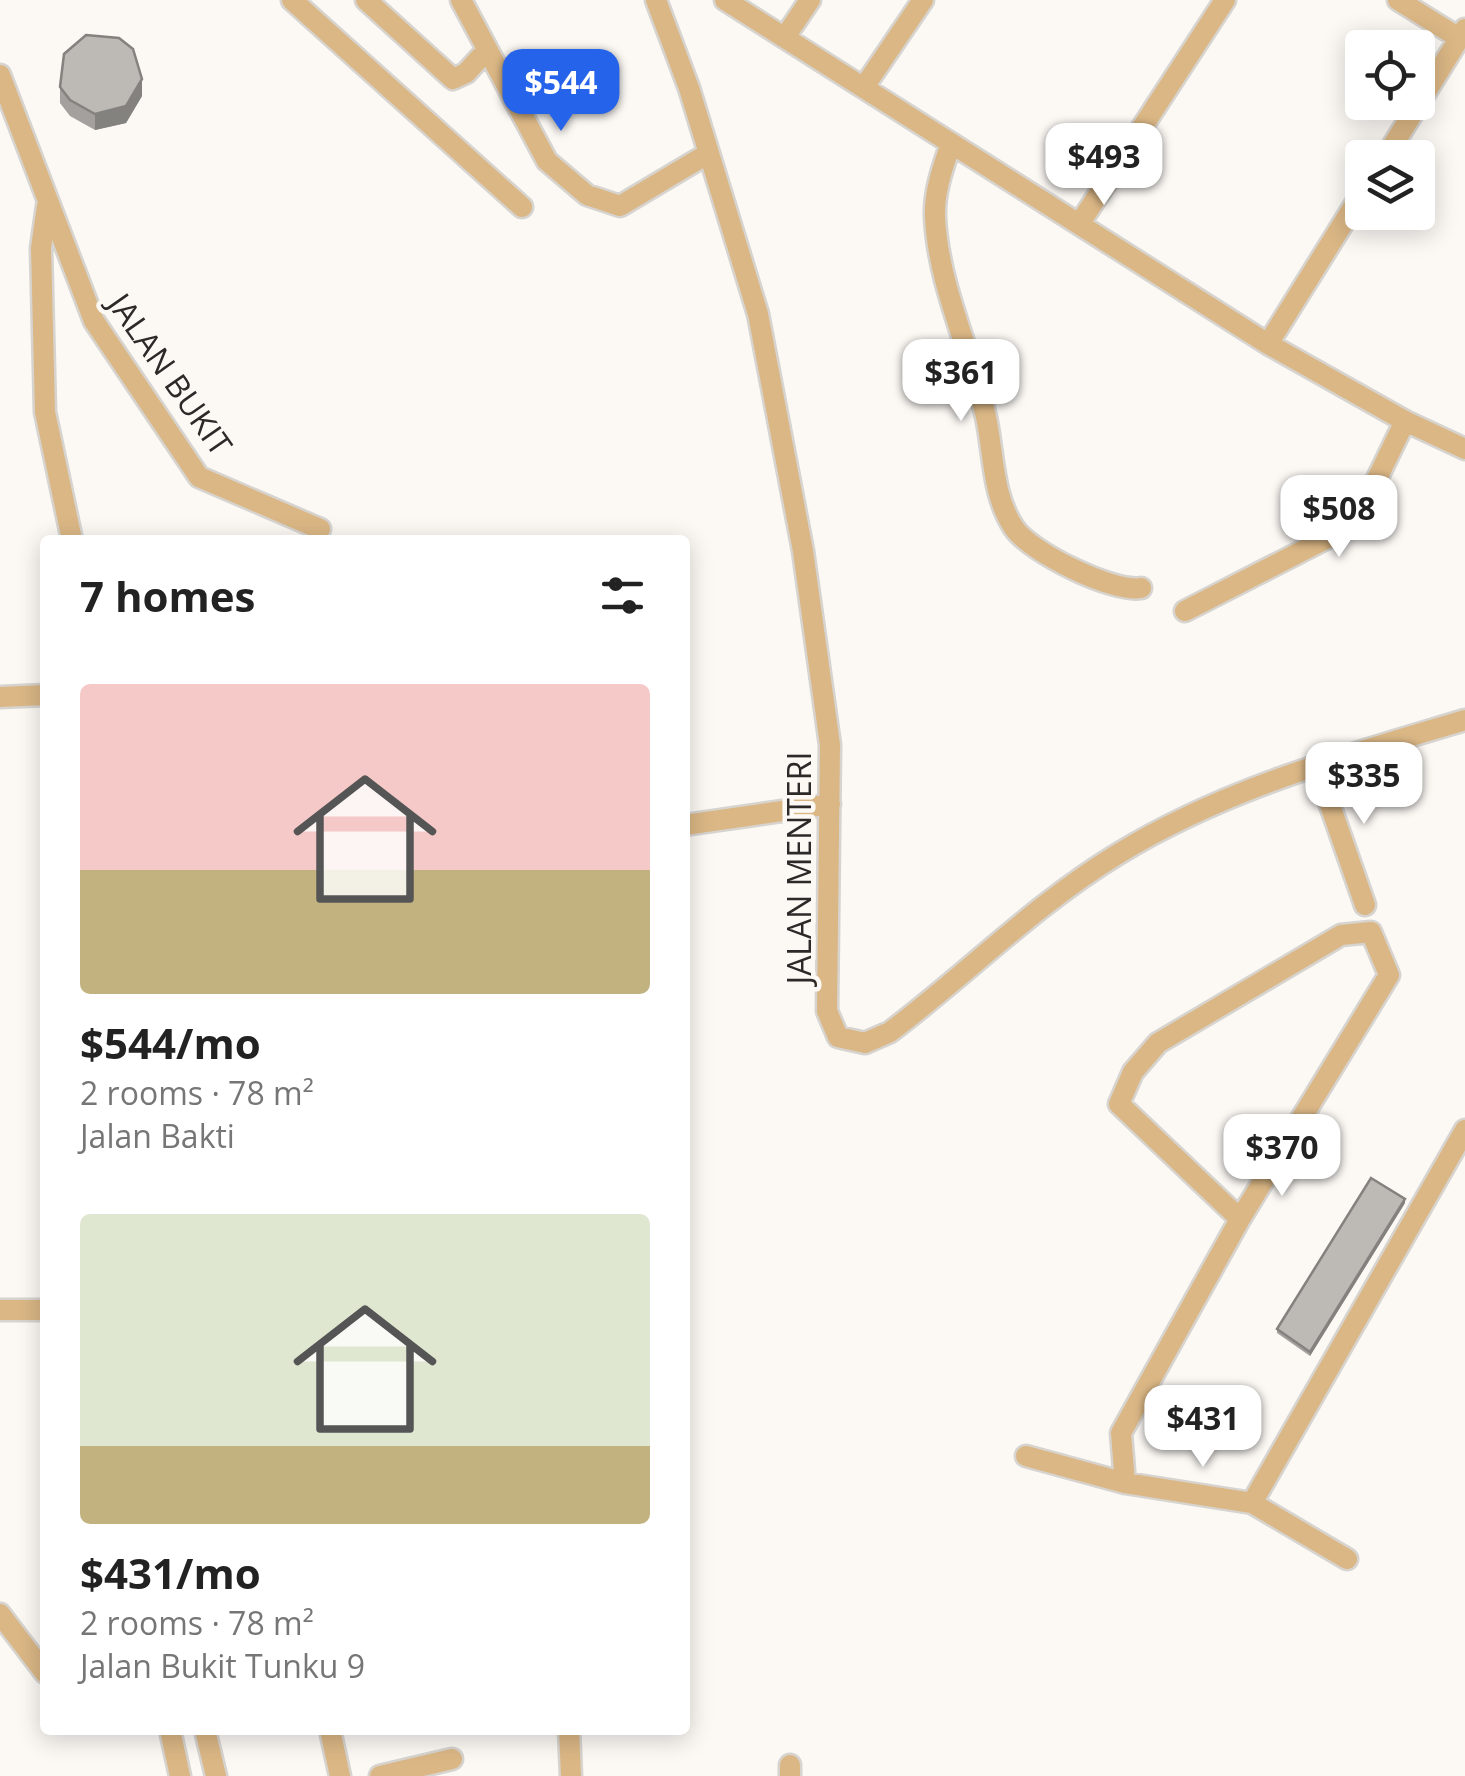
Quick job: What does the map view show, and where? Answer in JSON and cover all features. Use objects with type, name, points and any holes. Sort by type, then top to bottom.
[{"type":"street","points":[[292,0],[522,207]]},
{"type":"street","points":[[366,0],[453,79],[466,73],[487,50]]},
{"type":"street","points":[[461,0],[547,161],[587,194],[620,206],[709,153]]},
{"type":"street","name":"JALAN MENTERI","points":[[656,0],[709,153],[758,314],[803,551],[830,745],[827,1012],[838,1037],[851,1043],[865,1042],[902,1022],[1017,924],[1117,854],[1252,785],[1465,720]]},
{"type":"street","points":[[725,0],[1268,344],[1405,421],[1465,449]]},
{"type":"street","points":[[784,38],[810,0]]},
{"type":"street","points":[[864,87],[923,0]]},
{"type":"street","points":[[1080,222],[1225,0]]},
{"type":"street","points":[[1396,140],[1462,34],[1398,0]]},
{"type":"street","name":"JALAN BUKIT","points":[[0,75],[77,287],[94,321],[199,477],[320,529]]},
{"type":"street","points":[[950,142],[936,190],[940,259],[986,418],[998,492],[1015,530],[1062,563],[1124,591],[1141,588]]},
{"type":"street","points":[[48,199],[41,248],[45,412],[71,535]]},
{"type":"street","points":[[1268,344],[1345,220]]},
{"type":"street","points":[[1185,611],[1345,529],[1360,514],[1405,421]]},
{"type":"street","points":[[0,697],[40,695]]},
{"type":"street","points":[[1316,765],[1365,904]]},
{"type":"street","points":[[690,825],[830,804]]},
{"type":"street","points":[[1124,1483],[1120,1433],[1240,1219],[1389,975],[1371,932],[1342,935],[1158,1043],[1133,1072],[1118,1104],[1240,1219]]},
{"type":"street","points":[[1252,1502],[1465,1130]]},
{"type":"street","points":[[0,1310],[40,1310]]},
{"type":"street","points":[[1026,1456],[1124,1483],[1252,1502],[1347,1559]]},
{"type":"street","points":[[0,1614],[40,1666]]},
{"type":"street","points":[[171,1735],[180,1776]]},
{"type":"street","points":[[207,1735],[216,1776]]},
{"type":"street","points":[[331,1735],[340,1776]]},
{"type":"street","points":[[569,1735],[571,1776]]},
{"type":"street","points":[[380,1776],[452,1758]]},
{"type":"building","points":[[86,35],[119,38],[133,49],[142,79],[126,106],[95,114],[70,100],[60,87],[64,54]]},
{"type":"building","points":[[1371,1178],[1405,1199],[1310,1352],[1277,1329]]}]
